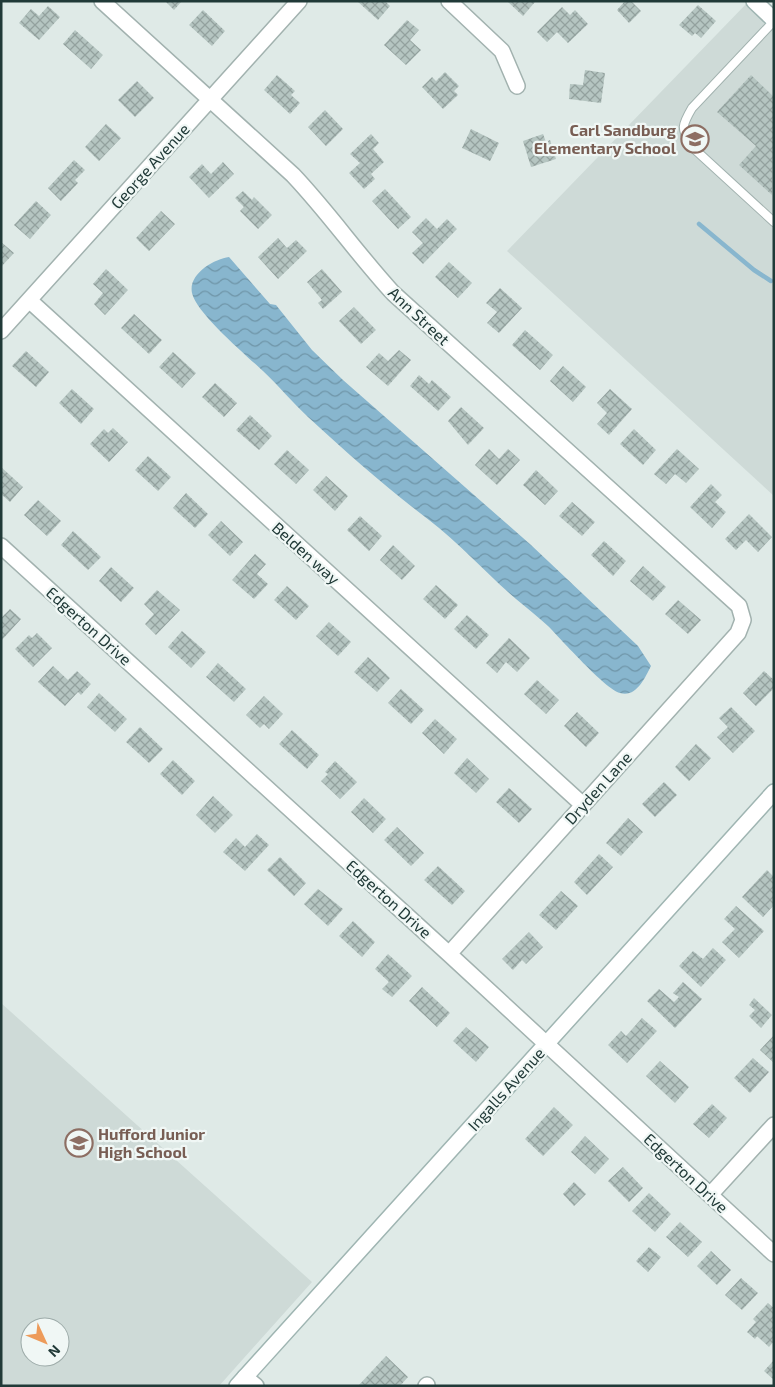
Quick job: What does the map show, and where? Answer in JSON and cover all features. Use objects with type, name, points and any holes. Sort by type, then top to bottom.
[{"type":"street","name":"Ann Street","points":[[102,1],[313,196],[362,260],[393,293],[739,606],[742,620]]},
{"type":"street","name":"George Avenue","points":[[1,331],[299,1]]},
{"type":"street","points":[[449,1],[502,50],[517,86]]},
{"type":"street","points":[[754,1],[774,20]]},
{"type":"street","name":"Belden way","points":[[28,300],[583,805]]},
{"type":"street","name":"Edgerton Drive","points":[[1,546],[449,954],[774,1254]]},
{"type":"street","name":"Dryden Lane","points":[[449,954],[738,634],[742,620]]},
{"type":"street","name":"Ingalls Avenue","points":[[246,1383],[546,1044],[774,792]]},
{"type":"street","points":[[710,1195],[774,1125]]},
{"type":"lane","points":[[774,20],[692,108],[683,122],[684,132],[690,146],[774,222]]},
{"type":"shaded area","name":"Carl Sandburg Elementary School","points":[[748,2],[774,26],[774,496],[507,251]]},
{"type":"shaded area","name":"Hufford Junior High School","points":[[1,1003],[312,1282],[219,1386],[1,1386]]},
{"type":"water","points":[[229,257],[270,304],[276,305],[312,350],[343,380],[531,545],[638,646],[651,666],[643,681],[635,690],[626,694],[620,693],[604,683],[548,626],[452,539],[367,470],[308,417],[212,323],[196,302],[192,293],[192,286],[194,280],[203,269],[216,261]]},
{"type":"building","points":[[165,1],[182,1],[174,10]]},
{"type":"building","points":[[357,1],[385,1],[390,6],[378,20]]},
{"type":"building","points":[[507,1],[534,1],[535,2],[523,16]]},
{"type":"building","points":[[625,1],[631,1],[641,11],[629,23],[617,10]]},
{"type":"building","points":[[698,5],[716,21],[701,38],[695,33],[692,36],[679,25]]},
{"type":"building","points":[[48,6],[60,17],[39,40],[19,23],[31,9],[39,16]]},
{"type":"building","points":[[562,7],[570,15],[575,10],[588,24],[568,43],[557,32],[547,42],[537,32]]},
{"type":"building","points":[[203,10],[225,31],[212,46],[189,25]]},
{"type":"building","points":[[407,20],[419,30],[410,40],[421,50],[406,65],[384,45]]},
{"type":"building","points":[[75,30],[103,55],[91,69],[63,44]]},
{"type":"building","points":[[585,70],[605,73],[601,103],[569,99],[570,84],[583,85]]},
{"type":"building","points":[[445,72],[459,86],[454,91],[458,95],[443,109],[422,87],[432,77],[436,81]]},
{"type":"building","points":[[277,75],[295,91],[291,95],[300,103],[290,114],[264,90]]},
{"type":"building","points":[[751,75],[774,97],[772,195],[739,165],[756,146],[717,112]]},
{"type":"building","points":[[137,81],[154,98],[135,117],[118,100]]},
{"type":"building","points":[[325,110],[343,129],[326,146],[308,127]]},
{"type":"building","points":[[106,124],[121,138],[99,161],[85,147]]},
{"type":"building","points":[[471,129],[499,143],[490,161],[462,148]]},
{"type":"building","points":[[371,134],[379,143],[373,149],[384,162],[371,174],[375,179],[364,189],[349,173],[360,163],[350,154]]},
{"type":"building","points":[[543,134],[546,142],[550,140],[556,159],[531,167],[523,141]]},
{"type":"building","points":[[74,160],[85,170],[75,180],[78,183],[61,201],[48,188]]},
{"type":"building","points":[[223,162],[234,174],[209,198],[189,177],[202,164],[211,174]]},
{"type":"building","points":[[385,189],[411,217],[398,229],[372,201]]},
{"type":"building","points":[[243,191],[252,200],[254,197],[272,215],[258,229],[240,211],[244,207],[235,198]]},
{"type":"building","points":[[36,201],[51,215],[30,239],[14,225]]},
{"type":"building","points":[[161,211],[175,224],[149,251],[136,238]]},
{"type":"building","points":[[426,218],[437,229],[447,219],[457,229],[423,264],[412,253],[423,243],[412,232]]},
{"type":"building","points":[[278,238],[287,248],[296,240],[307,251],[278,279],[258,257]]},
{"type":"building","points":[[1,242],[14,253],[1,267]]},
{"type":"building","points":[[449,262],[472,283],[458,298],[435,277]]},
{"type":"building","points":[[106,269],[128,290],[105,315],[94,304],[103,293],[93,284]]},
{"type":"building","points":[[322,269],[342,292],[323,309],[318,303],[322,300],[307,282]]},
{"type":"building","points":[[500,288],[522,308],[499,333],[487,323],[497,312],[486,303]]},
{"type":"building","points":[[354,307],[376,330],[361,344],[339,321]]},
{"type":"building","points":[[134,314],[162,340],[149,354],[121,328]]},
{"type":"building","points":[[525,330],[553,355],[540,370],[512,345]]},
{"type":"building","points":[[399,350],[411,360],[388,386],[366,367],[379,353],[388,361]]},
{"type":"building","points":[[26,351],[49,372],[36,387],[12,366]]},
{"type":"building","points":[[173,352],[196,373],[182,388],[159,367]]},
{"type":"building","points":[[563,366],[586,387],[573,402],[550,381]]},
{"type":"building","points":[[419,375],[429,384],[432,380],[451,397],[438,411],[410,386]]},
{"type":"building","points":[[215,383],[237,403],[224,417],[202,397]]},
{"type":"building","points":[[72,389],[94,409],[81,424],[59,403]]},
{"type":"building","points":[[610,389],[632,409],[609,435],[597,424],[607,413],[597,403]]},
{"type":"building","points":[[461,407],[484,428],[468,445],[448,421]]},
{"type":"building","points":[[250,415],[272,436],[259,450],[236,430]]},
{"type":"building","points":[[113,428],[128,442],[109,462],[90,444],[104,429],[108,433]]},
{"type":"building","points":[[634,429],[656,450],[643,465],[620,444]]},
{"type":"building","points":[[489,449],[499,459],[508,449],[520,460],[497,485],[475,465]]},
{"type":"building","points":[[677,449],[699,469],[686,483],[675,474],[666,484],[654,474]]},
{"type":"building","points":[[287,450],[309,470],[296,484],[274,464]]},
{"type":"building","points":[[148,456],[171,477],[158,491],[135,470]]},
{"type":"building","points":[[1,467],[23,487],[10,502],[1,494]]},
{"type":"building","points":[[536,470],[558,491],[545,505],[523,485]]},
{"type":"building","points":[[326,476],[348,496],[335,511],[313,490]]},
{"type":"building","points":[[711,484],[722,495],[715,502],[726,512],[712,528],[690,507]]},
{"type":"building","points":[[186,493],[208,514],[195,528],[173,508]]},
{"type":"building","points":[[38,500],[61,521],[47,536],[24,515]]},
{"type":"building","points":[[572,502],[595,522],[582,536],[559,516]]},
{"type":"building","points":[[749,514],[772,537],[758,552],[746,540],[736,550],[725,539]]},
{"type":"building","points":[[360,516],[382,536],[369,551],[347,530]]},
{"type":"building","points":[[221,521],[243,542],[230,556],[208,535]]},
{"type":"building","points":[[73,531],[101,557],[88,570],[61,545]]},
{"type":"building","points":[[604,541],[626,561],[613,576],[591,555]]},
{"type":"building","points":[[393,545],[415,566],[402,580],[380,560]]},
{"type":"building","points":[[255,554],[266,564],[257,574],[268,584],[254,599],[232,580]]},
{"type":"building","points":[[643,566],[666,587],[653,601],[630,581]]},
{"type":"building","points":[[111,567],[134,588],[121,602],[99,581]]},
{"type":"building","points":[[436,585],[458,605],[445,619],[423,599]]},
{"type":"building","points":[[287,586],[309,606],[296,620],[274,600]]},
{"type":"building","points":[[157,590],[180,610],[156,635],[145,624],[154,614],[144,604]]},
{"type":"building","points":[[678,600],[701,620],[688,634],[665,614]]},
{"type":"building","points":[[10,609],[21,619],[2,640],[1,618]]},
{"type":"building","points":[[467,615],[489,635],[476,649],[454,629]]},
{"type":"building","points":[[329,622],[351,642],[338,656],[316,636]]},
{"type":"building","points":[[182,631],[206,652],[191,668],[168,647]]},
{"type":"building","points":[[37,633],[52,648],[33,667],[15,649],[29,635],[32,638]]},
{"type":"building","points":[[509,638],[530,658],[517,672],[506,662],[497,673],[486,663]]},
{"type":"building","points":[[368,657],[390,678],[377,692],[354,672]]},
{"type":"building","points":[[218,663],[246,689],[234,702],[206,677]]},
{"type":"building","points":[[53,666],[68,680],[77,671],[91,684],[81,695],[78,692],[65,706],[38,682]]},
{"type":"building","points":[[764,671],[774,680],[774,688],[756,706],[743,693]]},
{"type":"building","points":[[537,680],[559,700],[546,714],[524,694]]},
{"type":"building","points":[[401,689],[424,710],[411,724],[388,703]]},
{"type":"building","points":[[99,693],[127,719],[115,732],[87,707]]},
{"type":"building","points":[[264,696],[283,714],[269,729],[264,724],[260,728],[246,715]]},
{"type":"building","points":[[731,707],[755,731],[733,753],[717,737],[728,727],[719,718]]},
{"type":"building","points":[[577,712],[599,733],[586,747],[564,726]]},
{"type":"building","points":[[435,719],[457,739],[444,754],[422,733]]},
{"type":"building","points":[[140,727],[163,749],[149,763],[126,742]]},
{"type":"building","points":[[292,730],[319,755],[307,769],[279,744]]},
{"type":"building","points":[[696,744],[711,758],[689,781],[675,767]]},
{"type":"building","points":[[467,758],[489,779],[476,793],[454,773]]},
{"type":"building","points":[[173,760],[195,781],[182,795],[160,774]]},
{"type":"building","points":[[335,761],[357,782],[340,799],[321,781],[328,774],[325,772]]},
{"type":"building","points":[[664,782],[677,795],[655,817],[642,804]]},
{"type":"building","points":[[509,788],[532,809],[519,823],[496,802]]},
{"type":"building","points":[[213,796],[233,815],[215,833],[196,815]]},
{"type":"building","points":[[364,798],[386,819],[373,833],[351,812]]},
{"type":"building","points":[[628,818],[643,832],[621,856],[606,843]]},
{"type":"building","points":[[397,827],[424,853],[411,866],[384,840]]},
{"type":"building","points":[[257,834],[269,845],[245,871],[223,852],[236,838],[245,847]]},
{"type":"building","points":[[599,854],[613,867],[587,895],[574,882]]},
{"type":"building","points":[[280,857],[306,883],[294,896],[267,870]]},
{"type":"building","points":[[438,866],[465,891],[452,905],[424,880]]},
{"type":"building","points":[[767,870],[774,877],[774,905],[763,917],[742,897]]},
{"type":"building","points":[[318,889],[343,909],[328,926],[304,904]]},
{"type":"building","points":[[561,891],[578,906],[556,930],[539,915]]},
{"type":"building","points":[[736,906],[764,931],[739,958],[722,942],[735,929],[724,919]]},
{"type":"building","points":[[353,921],[375,942],[362,957],[339,936]]},
{"type":"building","points":[[529,932],[543,947],[526,964],[522,960],[513,970],[502,959]]},
{"type":"building","points":[[713,948],[726,960],[701,987],[679,966],[693,951],[703,959]]},
{"type":"building","points":[[388,954],[412,976],[392,997],[382,989],[389,982],[375,969]]},
{"type":"building","points":[[683,982],[702,999],[675,1028],[647,1001],[659,989],[674,1002],[679,997],[673,993]]},
{"type":"building","points":[[422,987],[450,1013],[437,1027],[409,1001]]},
{"type":"building","points":[[754,998],[772,1015],[761,1028],[749,1016],[755,1010],[749,1005]]},
{"type":"building","points":[[642,1018],[657,1031],[627,1063],[608,1045],[621,1031],[626,1036]]},
{"type":"building","points":[[466,1027],[489,1047],[476,1062],[453,1041]]},
{"type":"building","points":[[774,1035],[774,1063],[760,1050]]},
{"type":"building","points":[[753,1058],[769,1072],[750,1093],[734,1078]]},
{"type":"building","points":[[660,1061],[689,1087],[675,1103],[646,1076]]},
{"type":"building","points":[[712,1104],[727,1118],[709,1138],[693,1124]]},
{"type":"building","points":[[554,1107],[573,1125],[543,1156],[525,1139]]},
{"type":"building","points":[[585,1136],[609,1159],[595,1174],[571,1152]]},
{"type":"building","points":[[623,1167],[643,1188],[629,1202],[608,1181]]},
{"type":"building","points":[[574,1182],[586,1194],[574,1206],[563,1194]]},
{"type":"building","points":[[649,1193],[671,1214],[655,1232],[632,1211]]},
{"type":"building","points":[[680,1222],[702,1242],[688,1257],[666,1237]]},
{"type":"building","points":[[649,1247],[661,1257],[648,1272],[636,1261]]},
{"type":"building","points":[[711,1251],[731,1270],[717,1285],[697,1266]]},
{"type":"building","points":[[741,1278],[758,1293],[742,1310],[725,1295]]},
{"type":"building","points":[[768,1303],[774,1308],[774,1341],[769,1347],[757,1336],[755,1339],[747,1332],[756,1322],[753,1319]]},
{"type":"building","points":[[386,1356],[408,1377],[400,1386],[358,1386]]},
{"type":"building","points":[[774,1360],[774,1380],[764,1371]]},
{"type":"waterway","points":[[699,224],[754,270],[771,281]]},
{"type":"place","name":"Carl Sandburg Elementary School","points":[[695,139]]},
{"type":"place","name":"Hufford Junior High School","points":[[79,1143]]}]
